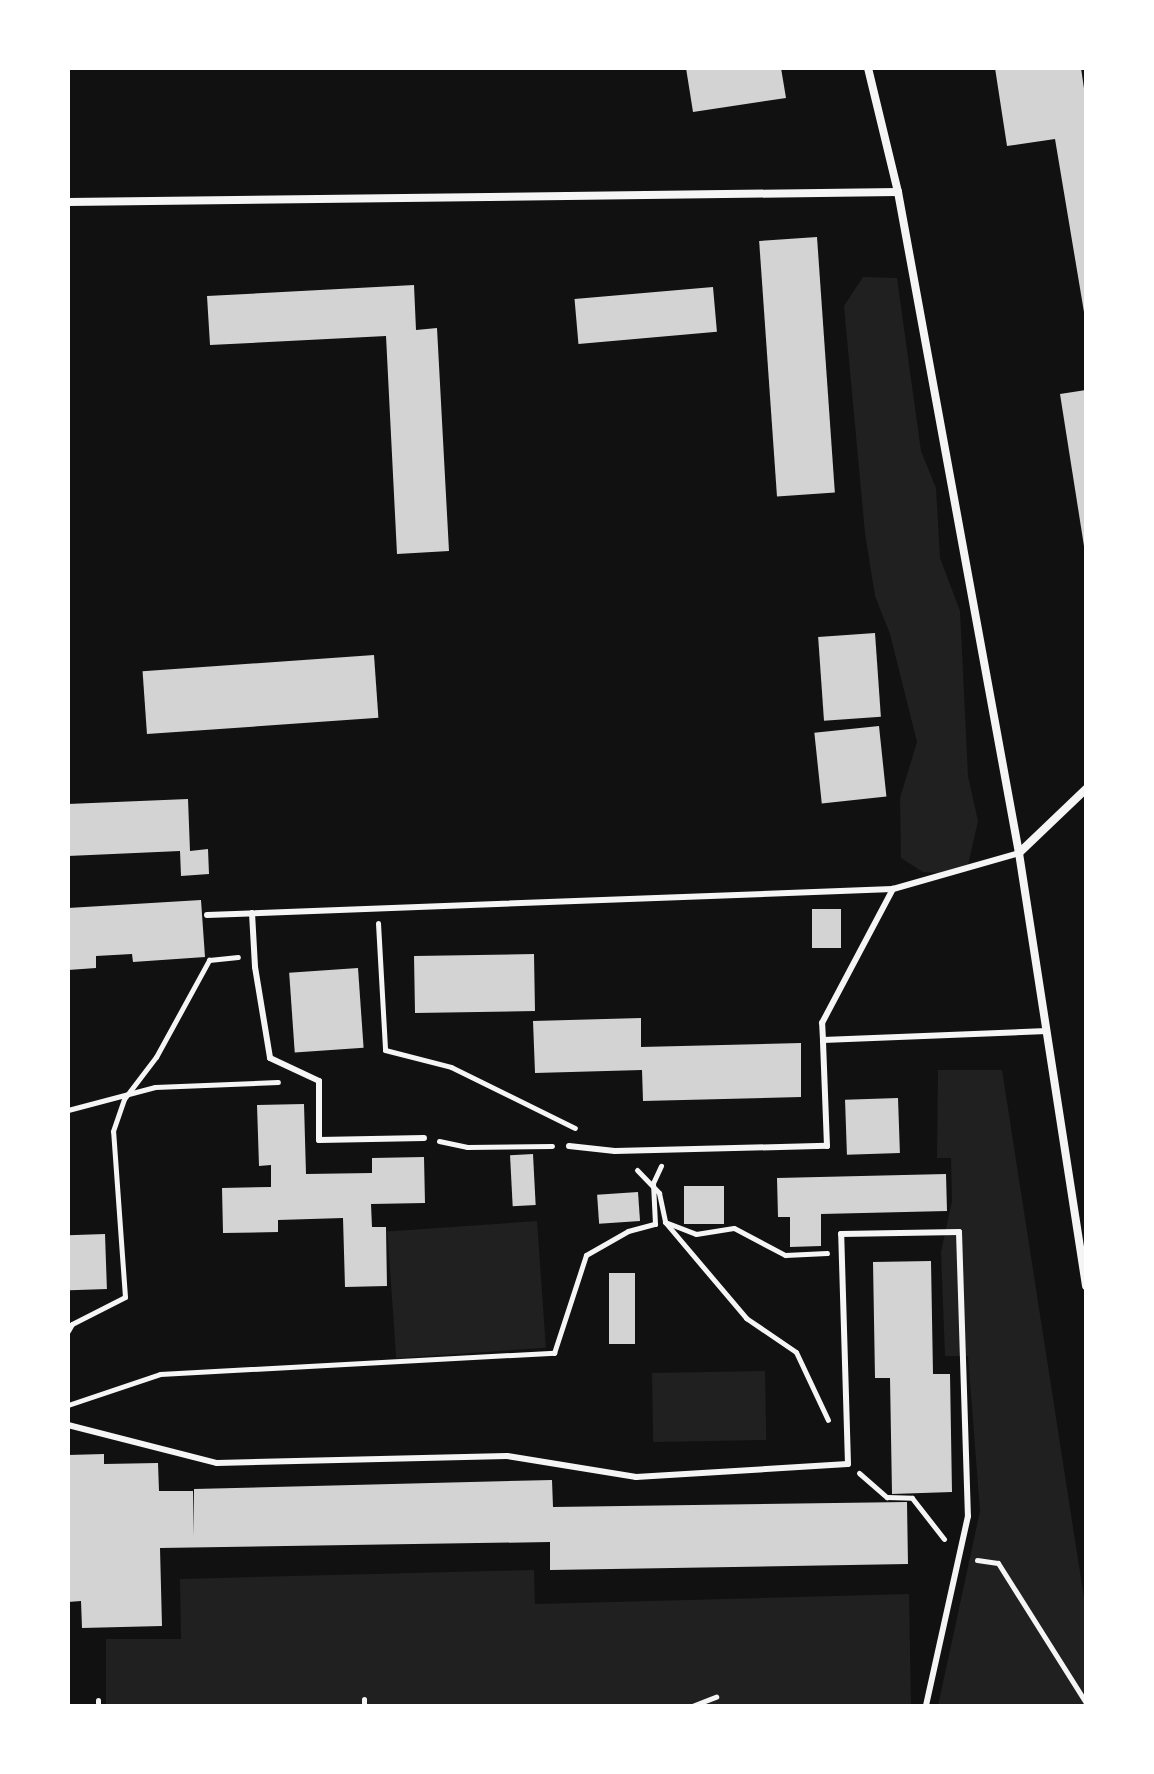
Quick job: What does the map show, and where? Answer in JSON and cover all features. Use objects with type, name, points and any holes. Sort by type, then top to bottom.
[{"type":"street","points":[[868,68],[898,192],[1019,853],[1086,1286]]},
{"type":"street","points":[[68,202],[898,192]]},
{"type":"street","points":[[1019,853],[1086,789]]},
{"type":"lane","points":[[207,915],[377,906],[893,889],[1019,853]]},
{"type":"lane","points":[[569,1146],[615,1151],[827,1146],[822,1023],[893,889]]},
{"type":"lane","points":[[252,913],[270,1058],[319,1081],[319,1140],[424,1138]]},
{"type":"lane","points":[[823,1040],[1047,1031]]},
{"type":"lane","points":[[68,1425],[217,1463],[507,1456],[636,1477],[848,1464],[841,1234],[959,1232],[968,1516],[926,1706]]},
{"type":"path","points":[[377,906],[385,1050],[451,1067],[546,1111],[615,1151],[653,1183],[665,1222],[746,1318],[796,1352],[848,1464],[887,1497],[912,1498],[959,1558],[998,1563],[1086,1703]]},
{"type":"path","points":[[68,1331],[72,1324],[125,1297],[113,1131],[124,1099],[156,1057],[209,960],[255,956]]},
{"type":"path","points":[[68,1110],[124,1099],[155,1087],[319,1081]]},
{"type":"path","points":[[424,1138],[467,1147],[569,1146]]},
{"type":"path","points":[[68,1405],[160,1374],[554,1353],[586,1255],[628,1231],[655,1224],[653,1183],[669,1149]]},
{"type":"path","points":[[665,1222],[696,1234],[734,1228],[785,1255],[841,1253]]},
{"type":"path","points":[[692,1706],[716,1697]]},
{"type":"shaded area","points":[[863,277],[897,278],[921,451],[936,488],[940,558],[960,611],[968,776],[978,821],[968,865],[954,874],[923,872],[901,858],[900,798],[917,742],[890,634],[875,596],[865,533],[844,306]]},
{"type":"shaded area","points":[[938,1070],[1002,1070],[1086,1611],[1086,1706],[938,1706],[980,1511],[968,1356],[945,1356],[941,1252],[952,1201],[951,1158],[937,1158]]},
{"type":"shaded area","points":[[537,1221],[546,1348],[396,1358],[387,1231]]},
{"type":"shaded area","points":[[765,1371],[766,1440],[653,1442],[652,1373]]},
{"type":"shaded area","points":[[534,1570],[535,1604],[909,1594],[911,1706],[106,1706],[106,1639],[181,1639],[180,1579]]},
{"type":"building","points":[[686,68],[781,68],[786,98],[693,112]]},
{"type":"building","points":[[995,68],[1081,68],[1086,102],[1086,324],[1055,139],[1007,146]]},
{"type":"building","points":[[817,237],[835,492],[777,496],[759,241]]},
{"type":"building","points":[[414,285],[416,330],[437,328],[449,551],[397,554],[386,336],[210,345],[207,296]]},
{"type":"building","points":[[713,287],[717,332],[578,344],[575,299]]},
{"type":"building","points":[[1086,390],[1086,546],[1084,546],[1060,394]]},
{"type":"building","points":[[875,633],[881,717],[824,721],[818,637]]},
{"type":"building","points":[[374,655],[378,718],[147,734],[143,671]]},
{"type":"building","points":[[879,726],[886,797],[822,803],[814,733]]},
{"type":"building","points":[[188,799],[190,851],[208,849],[209,874],[181,876],[180,851],[68,856],[68,804]]},
{"type":"building","points":[[201,900],[205,957],[133,962],[132,954],[96,956],[96,968],[68,970],[68,908]]},
{"type":"building","points":[[812,909],[841,909],[841,948],[812,948]]},
{"type":"building","points":[[534,954],[535,1011],[415,1013],[414,956]]},
{"type":"building","points":[[358,968],[364,1048],[295,1053],[289,973]]},
{"type":"building","points":[[641,1018],[641,1047],[801,1043],[801,1097],[643,1101],[642,1070],[535,1073],[533,1021]]},
{"type":"building","points":[[898,1098],[900,1153],[847,1155],[845,1100]]},
{"type":"building","points":[[304,1104],[306,1174],[372,1173],[372,1158],[424,1157],[425,1203],[371,1204],[372,1227],[386,1227],[387,1286],[345,1287],[343,1218],[278,1220],[278,1232],[223,1233],[222,1188],[271,1187],[271,1165],[259,1166],[257,1105]]},
{"type":"building","points":[[533,1154],[536,1205],[513,1206],[510,1155]]},
{"type":"building","points":[[946,1174],[947,1211],[821,1214],[821,1246],[790,1247],[790,1217],[778,1217],[777,1178]]},
{"type":"building","points":[[684,1186],[724,1186],[724,1224],[684,1224]]},
{"type":"building","points":[[638,1192],[640,1221],[599,1224],[597,1195]]},
{"type":"building","points":[[105,1234],[107,1289],[70,1290],[68,1235]]},
{"type":"building","points":[[931,1261],[933,1374],[950,1374],[952,1492],[892,1494],[890,1378],[875,1378],[873,1262]]},
{"type":"building","points":[[609,1273],[635,1273],[635,1344],[609,1344]]},
{"type":"building","points":[[104,1454],[104,1464],[158,1463],[159,1491],[193,1491],[194,1536],[194,1489],[552,1480],[553,1507],[907,1502],[908,1564],[550,1570],[550,1542],[160,1548],[162,1626],[82,1628],[81,1601],[68,1602],[68,1455]]}]
